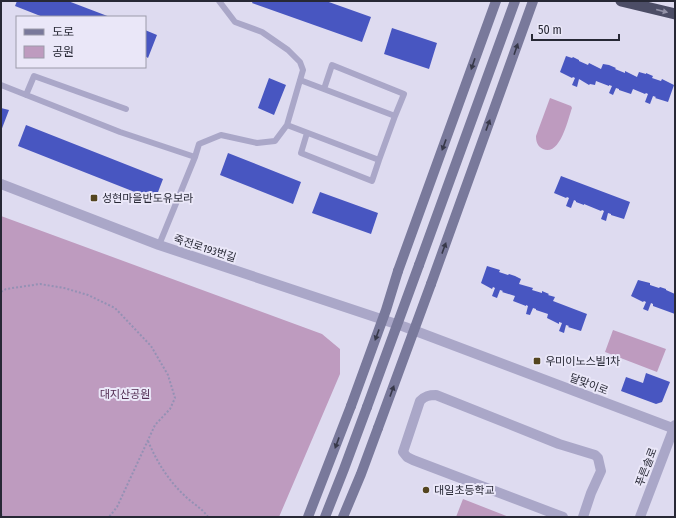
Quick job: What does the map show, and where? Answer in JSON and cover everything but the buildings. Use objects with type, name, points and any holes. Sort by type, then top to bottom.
[{"type":"highway","points":[[621,1],[675,14]]},
{"type":"main road","points":[[308,517],[386,310],[398,271],[496,1]]},
{"type":"main road","points":[[325,517],[367,407],[514,1]]},
{"type":"main road","points":[[343,517],[362,474],[533,1]]},
{"type":"street","name":"죽전로193번길","points":[[1,184],[158,245],[405,327]]},
{"type":"street","name":"달맞이로","points":[[405,327],[674,427]]},
{"type":"street","points":[[563,517],[407,457],[403,452],[420,401],[429,395],[436,395],[559,444],[595,455],[598,458],[600,471],[583,517]]},
{"type":"street","name":"푸른솔로","points":[[640,517],[674,427]]},
{"type":"lane","points":[[158,245],[199,144],[221,135],[257,143],[274,140],[287,125],[303,70],[300,62],[288,50],[262,32],[235,22],[219,1]]},
{"type":"lane","points":[[307,133],[301,153],[372,181],[404,94],[332,65],[324,89]]},
{"type":"lane","points":[[26,95],[34,76],[126,109]]},
{"type":"lane","points":[[300,80],[395,116]]},
{"type":"lane","points":[[1,85],[120,132],[195,157]]},
{"type":"lane","points":[[287,125],[379,160]]},
{"type":"path","points":[[1,292],[6,289],[40,284],[64,288],[88,295],[115,308],[151,346],[168,375],[175,398],[170,409],[155,425],[117,507],[109,517]]},
{"type":"path","points":[[148,441],[154,455],[169,480],[186,497],[205,512],[208,517]]},
{"type":"path","points":[[1,510],[2,517]]},
{"type":"green space","points":[[550,98],[571,106],[572,108],[566,128],[559,142],[554,148],[549,150],[543,149],[538,145],[536,136]]},
{"type":"green space","name":"대지산공원","points":[[1,216],[322,334],[340,349],[340,374],[279,517],[1,517]]},
{"type":"green space","points":[[613,330],[666,349],[657,372],[605,352]]},
{"type":"green space","points":[[463,499],[509,517],[456,517]]},
{"type":"place","name":"성현마을반도유보라","points":[[94,198]]},
{"type":"place","name":"우미이노스빌1차","points":[[537,361]]},
{"type":"place","name":"대일초등학교","points":[[426,490]]}]
